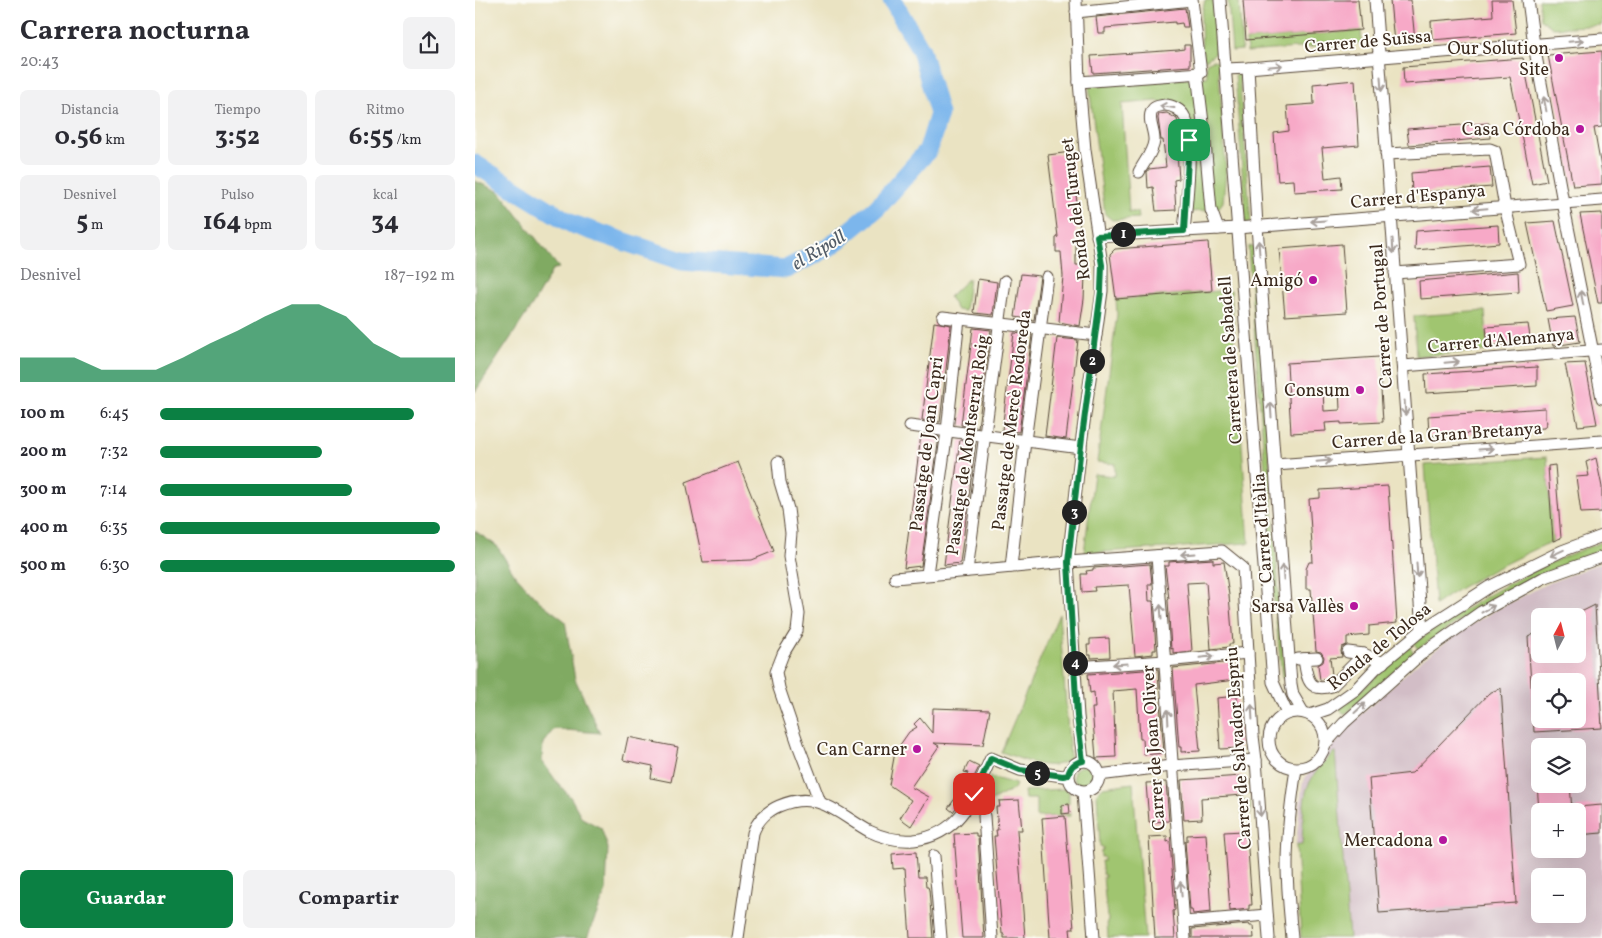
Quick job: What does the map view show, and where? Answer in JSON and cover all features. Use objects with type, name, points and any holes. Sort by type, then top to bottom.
[{"type":"street","points":[[1076,6],[1192,0],[1211,210],[1218,229]]},
{"type":"street","name":"Carretera de Sabadell","points":[[1220,0],[1273,682],[1287,713]]},
{"type":"street","name":"Carrer de Portugal","points":[[1375,0],[1422,630]]},
{"type":"street","points":[[1528,0],[1534,45],[1563,202],[1597,350],[1602,398]]},
{"type":"street","name":"Ronda del Turuget","points":[[1076,6],[1079,82],[1085,150],[1102,265],[1096,335],[1068,562],[1077,716],[1083,761]]},
{"type":"street","name":"Carrer de Suïssa","points":[[1226,69],[1602,39]]},
{"type":"street","name":"Carrer d'Itàlia","points":[[1248,68],[1257,226],[1289,660],[1293,695],[1307,713]]},
{"type":"street","points":[[1079,82],[1199,73]]},
{"type":"street","points":[[1139,172],[1153,148],[1154,139],[1150,118],[1152,110],[1157,106],[1168,105],[1177,109],[1185,117],[1189,140],[1184,231]]},
{"type":"street","points":[[1191,139],[1198,140],[1204,131]]},
{"type":"street","points":[[1386,154],[1490,149],[1495,151],[1505,207],[1519,264],[1395,273]]},
{"type":"street","name":"Carrer d'Espanya","points":[[1097,236],[1237,228],[1602,200]]},
{"type":"street","name":"Passatge de Mercè Rodoreda","points":[[1011,567],[1025,441],[1047,277]]},
{"type":"street","name":"Passatge de Montserrat Roig","points":[[967,571],[1001,324],[1005,281]]},
{"type":"street","points":[[943,317],[1096,335]]},
{"type":"street","name":"Passatge de Joan Capri","points":[[927,574],[947,431],[959,319]]},
{"type":"street","name":"Carrer d'Alemanya","points":[[1403,366],[1597,350]]},
{"type":"street","points":[[910,426],[1081,448]]},
{"type":"street","name":"Carrer de la Gran Bretanya","points":[[1275,465],[1602,441]]},
{"type":"street","points":[[778,462],[780,482],[788,508],[791,534],[789,556],[799,614],[797,631],[783,654],[777,672],[779,688],[820,802]]},
{"type":"street","name":"Ronda de Tolosa","points":[[1307,713],[1328,709],[1355,690],[1422,630],[1489,587],[1562,551],[1602,536]]},
{"type":"street","name":"Carrer de Salvador Espriu","points":[[1157,556],[1222,551],[1243,568],[1253,736],[1269,938]]},
{"type":"street","points":[[895,578],[1157,556]]},
{"type":"street","name":"Carrer de Joan Oliver","points":[[1157,556],[1185,938]]},
{"type":"street","name":"Ronda de Tolosa","points":[[1326,743],[1344,723],[1420,655],[1481,612],[1543,578],[1602,557]]},
{"type":"street","points":[[1348,652],[1363,654],[1383,663]]},
{"type":"street","points":[[1075,667],[1248,653]]},
{"type":"street","points":[[1304,659],[1307,677],[1312,685],[1326,688],[1332,686],[1363,654]]},
{"type":"street","points":[[1289,660],[1317,658]]},
{"type":"street","points":[[1287,713],[1307,713],[1315,717],[1322,725],[1326,743],[1323,752],[1318,760],[1311,765],[1296,769],[1283,765],[1271,751],[1269,742],[1270,732],[1280,717],[1287,713]]},
{"type":"street","points":[[738,938],[755,826],[770,811],[783,804],[797,801],[820,802],[870,832],[899,840],[917,839],[947,829],[956,821],[964,812],[974,794],[991,758],[1020,770],[1063,776],[1068,775]]},
{"type":"street","points":[[1099,775],[1171,766],[1256,760]]},
{"type":"street","points":[[1083,761],[1092,763],[1098,770],[1099,775],[1098,782],[1093,788],[1083,792],[1071,784],[1068,775],[1071,767],[1083,761]]},
{"type":"street","points":[[1292,938],[1287,842],[1291,796],[1296,769]]},
{"type":"street","points":[[1083,792],[1094,938]]},
{"type":"street","points":[[984,816],[992,938]]},
{"type":"street","points":[[934,856],[941,938]]},
{"type":"street","points":[[1184,922],[1267,915]]},
{"type":"shaded area","points":[[1602,562],[1602,938],[1303,938],[1296,843],[1304,779],[1354,721],[1415,665],[1464,629],[1544,585]]},
{"type":"green space","points":[[1205,0],[1213,0],[1218,51],[1206,60],[1202,57],[1201,18]]},
{"type":"green space","points":[[1228,0],[1239,0],[1242,50],[1232,51]]},
{"type":"green space","points":[[1539,0],[1602,0],[1602,25],[1553,28],[1541,19]]},
{"type":"green space","points":[[1361,30],[1362,43],[1247,52],[1246,40]]},
{"type":"green space","points":[[1213,60],[1218,61],[1226,171],[1223,202],[1217,210],[1189,212],[1188,115],[1157,101],[1122,104],[1129,212],[1137,212],[1138,218],[1112,220],[1105,214],[1089,85],[1207,77],[1206,63]]},
{"type":"green space","points":[[1235,74],[1239,74],[1251,223],[1246,224]]},
{"type":"green space","points":[[475,181],[500,192],[559,268],[553,269],[533,304],[475,392]]},
{"type":"green space","points":[[1254,246],[1285,677],[1282,678],[1269,552],[1271,549],[1248,247]]},
{"type":"green space","points":[[969,278],[965,311],[957,310],[949,297]]},
{"type":"green space","points":[[1231,290],[1249,543],[1084,553],[1094,474],[1115,476],[1115,464],[1097,462],[1117,314],[1116,299]]},
{"type":"green space","points":[[1485,311],[1488,351],[1416,356],[1414,316]]},
{"type":"green space","points":[[1547,457],[1553,541],[1477,578],[1435,605],[1425,465]]},
{"type":"green space","points":[[475,531],[497,546],[515,575],[539,601],[565,621],[575,679],[600,733],[554,729],[543,743],[542,761],[571,798],[582,818],[601,828],[608,848],[606,891],[587,938],[475,938]]},
{"type":"green space","points":[[1602,542],[1602,551],[1567,563],[1504,595],[1460,620],[1418,649],[1414,643],[1482,599],[1527,574]]},
{"type":"green space","points":[[1059,614],[1070,758],[1063,763],[1054,765],[1036,764],[1001,752]]},
{"type":"green space","points":[[1410,647],[1414,653],[1343,714],[1340,709]]},
{"type":"green space","points":[[1335,751],[1349,938],[1301,938],[1296,845],[1302,845],[1304,803],[1307,787],[1318,769]]},
{"type":"green space","points":[[1083,766],[1090,769],[1093,776],[1090,783],[1083,786],[1076,783],[1073,776],[1076,769]]},
{"type":"green space","points":[[990,777],[1016,784],[1014,789],[991,801],[979,803],[978,802]]},
{"type":"green space","points":[[1133,783],[1145,938],[1108,938],[1108,918],[1103,877],[1105,875],[1103,875],[1101,861],[1104,861],[1104,857],[1101,857],[1103,847],[1100,846],[1097,793],[1103,787]]},
{"type":"green space","points":[[1065,789],[1069,792],[1069,804],[1062,805],[1062,813],[1070,813],[1070,816],[1036,817],[1036,799],[1025,799],[1024,791]]},
{"type":"green space","points":[[1242,801],[1250,801],[1251,814],[1242,814]]},
{"type":"building","points":[[1243,0],[1358,0],[1361,30],[1246,40]]},
{"type":"building","points":[[1390,0],[1411,0],[1415,41],[1394,43]]},
{"type":"building","points":[[1492,0],[1512,0],[1516,33],[1432,40],[1431,21],[1493,16]]},
{"type":"building","points":[[1185,8],[1188,27],[1183,27],[1182,23],[1175,24],[1175,22],[1105,28],[1105,33],[1098,33],[1096,17]]},
{"type":"building","points":[[1184,45],[1190,45],[1190,66],[1093,73],[1091,56],[1178,50],[1184,49]]},
{"type":"building","points":[[1602,51],[1602,127],[1594,128],[1602,173],[1602,184],[1573,186],[1548,55]]},
{"type":"building","points":[[1523,58],[1547,181],[1532,184],[1510,77],[1404,84],[1403,67]]},
{"type":"building","points":[[1355,80],[1359,145],[1322,148],[1325,178],[1341,176],[1342,189],[1294,192],[1293,180],[1278,181],[1275,150],[1274,133],[1289,131],[1287,106],[1314,104],[1313,84]]},
{"type":"building","points":[[1167,113],[1177,119],[1181,138],[1176,140],[1179,179],[1174,180],[1176,210],[1156,211],[1153,187],[1148,188],[1147,172],[1149,169],[1166,167],[1158,118],[1159,114]]},
{"type":"building","points":[[1489,123],[1490,138],[1409,145],[1407,129]]},
{"type":"building","points":[[1071,152],[1080,228],[1076,228],[1076,265],[1084,265],[1085,276],[1080,326],[1059,322],[1063,276],[1061,252],[1056,252],[1056,238],[1058,237],[1048,155]]},
{"type":"building","points":[[1490,167],[1492,187],[1412,193],[1411,173]]},
{"type":"building","points":[[1602,213],[1602,303],[1598,303],[1580,214]]},
{"type":"building","points":[[1555,221],[1573,306],[1546,311],[1527,223]]},
{"type":"building","points":[[1498,225],[1499,243],[1415,250],[1416,231]]},
{"type":"building","points":[[1208,242],[1212,291],[1116,299],[1110,254],[1115,249]]},
{"type":"building","name":"Amigó","points":[[1342,244],[1347,312],[1285,316],[1279,249]]},
{"type":"building","points":[[1518,272],[1519,292],[1420,299],[1419,281]]},
{"type":"building","points":[[1021,274],[1040,276],[1034,320],[1015,317]]},
{"type":"building","points":[[978,279],[997,282],[993,315],[974,312]]},
{"type":"building","points":[[1575,317],[1580,342],[1553,346],[1548,319]]},
{"type":"building","points":[[934,322],[951,325],[940,422],[922,420]]},
{"type":"building","points":[[1528,324],[1531,343],[1488,346],[1486,327]]},
{"type":"building","points":[[973,328],[991,330],[978,427],[961,425]]},
{"type":"building","points":[[1014,333],[1032,335],[1019,432],[1002,430]]},
{"type":"building","points":[[1057,338],[1078,340],[1066,439],[1045,436]]},
{"type":"building","name":"Consum","points":[[1379,357],[1383,422],[1325,423],[1326,431],[1291,433],[1287,363]],"holes":[[[1339,388],[1340,410],[1324,411],[1323,389]]]},
{"type":"building","points":[[1585,363],[1597,424],[1578,426],[1565,364]]},
{"type":"building","points":[[1537,367],[1537,386],[1426,393],[1425,374]]},
{"type":"building","points":[[1545,408],[1545,419],[1547,422],[1544,428],[1429,436],[1428,416]]},
{"type":"building","points":[[921,435],[939,437],[921,566],[904,568]]},
{"type":"building","points":[[960,440],[976,442],[960,563],[944,565]]},
{"type":"building","points":[[1596,458],[1602,487],[1602,512],[1581,513],[1576,477],[1589,476],[1586,462]]},
{"type":"building","points":[[738,462],[774,551],[752,560],[703,562],[686,482]]},
{"type":"building","points":[[1555,465],[1561,538],[1553,541],[1548,466]]},
{"type":"building","points":[[1388,486],[1397,623],[1369,626],[1369,635],[1347,637],[1347,645],[1342,647],[1341,651],[1342,657],[1330,658],[1332,675],[1328,679],[1320,680],[1318,665],[1323,662],[1324,657],[1321,652],[1316,651],[1311,589],[1306,589],[1306,569],[1309,562],[1313,562],[1309,499],[1320,498],[1320,490]]},
{"type":"building","points":[[1213,559],[1213,563],[1224,562],[1233,644],[1229,644],[1229,647],[1211,649],[1206,582],[1187,583],[1192,651],[1173,653],[1173,648],[1171,649],[1169,599],[1165,566],[1169,566],[1169,562]]},
{"type":"building","points":[[1150,564],[1152,584],[1148,584],[1149,601],[1153,601],[1156,650],[1153,650],[1153,654],[1135,656],[1129,585],[1094,587],[1095,591],[1082,592],[1081,574],[1087,574],[1086,571],[1093,570],[1093,568]]},
{"type":"building","points":[[1595,605],[1602,728],[1534,732],[1534,728],[1586,728],[1586,673],[1531,673],[1531,684],[1528,637],[1531,636],[1531,663],[1586,663],[1586,610]]},
{"type":"building","points":[[1109,638],[1110,657],[1091,658],[1091,655],[1088,655],[1087,645],[1090,645],[1090,639]]},
{"type":"building","points":[[1234,662],[1235,680],[1194,685],[1200,751],[1181,752],[1181,747],[1179,747],[1173,668]]},
{"type":"building","points":[[1158,669],[1159,688],[1156,688],[1157,703],[1160,703],[1164,753],[1144,755],[1143,739],[1140,739],[1137,689],[1113,691],[1116,757],[1096,758],[1092,708],[1095,708],[1094,692],[1090,693],[1088,674]]},
{"type":"building","name":"Mercadona","points":[[1501,688],[1516,903],[1379,913],[1369,778],[1412,773],[1489,693]]},
{"type":"building","points":[[1237,696],[1240,748],[1220,749],[1217,698]]},
{"type":"building","name":"Can Carner","points":[[933,708],[990,710],[983,745],[934,743],[939,746],[911,787],[929,797],[911,826],[900,818],[911,800],[889,785],[895,752],[909,732],[917,727],[914,724],[920,718],[932,733]]},
{"type":"building","points":[[628,737],[678,747],[671,782],[651,778],[653,766],[623,760]]},
{"type":"building","points":[[969,762],[979,767],[965,795],[953,812],[948,808],[957,796],[968,773],[964,772]]},
{"type":"building","points":[[1242,776],[1244,795],[1201,798],[1202,819],[1184,820],[1181,780]]},
{"type":"building","points":[[1166,782],[1169,821],[1149,822],[1146,783]]},
{"type":"building","points":[[1538,793],[1571,793],[1571,803],[1538,803]]},
{"type":"building","points":[[1019,800],[1022,830],[1017,830],[1025,938],[1004,938],[1004,934],[1002,934],[994,836],[997,836],[996,830],[998,830],[996,807],[1000,807],[999,801]]},
{"type":"building","points":[[1069,804],[1070,813],[1062,814],[1062,805]]},
{"type":"building","points":[[1602,805],[1602,833],[1586,834],[1586,806]]},
{"type":"building","points":[[1065,816],[1074,929],[1070,929],[1071,938],[1050,938],[1042,818]]},
{"type":"building","points":[[1243,831],[1244,837],[1247,836],[1252,905],[1249,905],[1249,909],[1230,911],[1224,832]]},
{"type":"building","points":[[976,833],[976,836],[978,836],[984,938],[962,938],[954,834]]},
{"type":"building","points":[[1206,834],[1211,912],[1193,914],[1192,910],[1190,910],[1185,841],[1187,841],[1187,835]]},
{"type":"building","points":[[1167,836],[1167,842],[1170,841],[1175,938],[1155,938],[1149,837]]},
{"type":"building","points":[[916,852],[918,877],[925,877],[926,887],[929,890],[933,938],[910,938],[905,868],[893,869],[892,854]]},
{"type":"building","points":[[1249,924],[1253,926],[1254,938],[1192,938],[1192,929]]},
{"type":"waterway","name":"el Ripoll","points":[[475,164],[572,224],[682,261],[786,269],[831,246],[877,208],[928,150],[939,114],[921,50],[892,0]]},
{"type":"place","name":"Our Solution Site","points":[[1559,58]]},
{"type":"place","name":"Casa Córdoba","points":[[1580,129]]},
{"type":"place","name":"Amigó","points":[[1313,280]]},
{"type":"place","name":"Consum","points":[[1360,390]]},
{"type":"place","name":"Sarsa Vallès","points":[[1354,606]]},
{"type":"place","name":"Can Carner","points":[[917,749]]},
{"type":"place","name":"Mercadona","points":[[1443,840]]},
{"type":"route","points":[[974,794],[991,758],[1020,770],[1063,776],[1068,775],[1071,767],[1075,764],[1083,761],[1077,716],[1068,562],[1101,291],[1102,265],[1097,236],[1184,231],[1189,140]]}]
